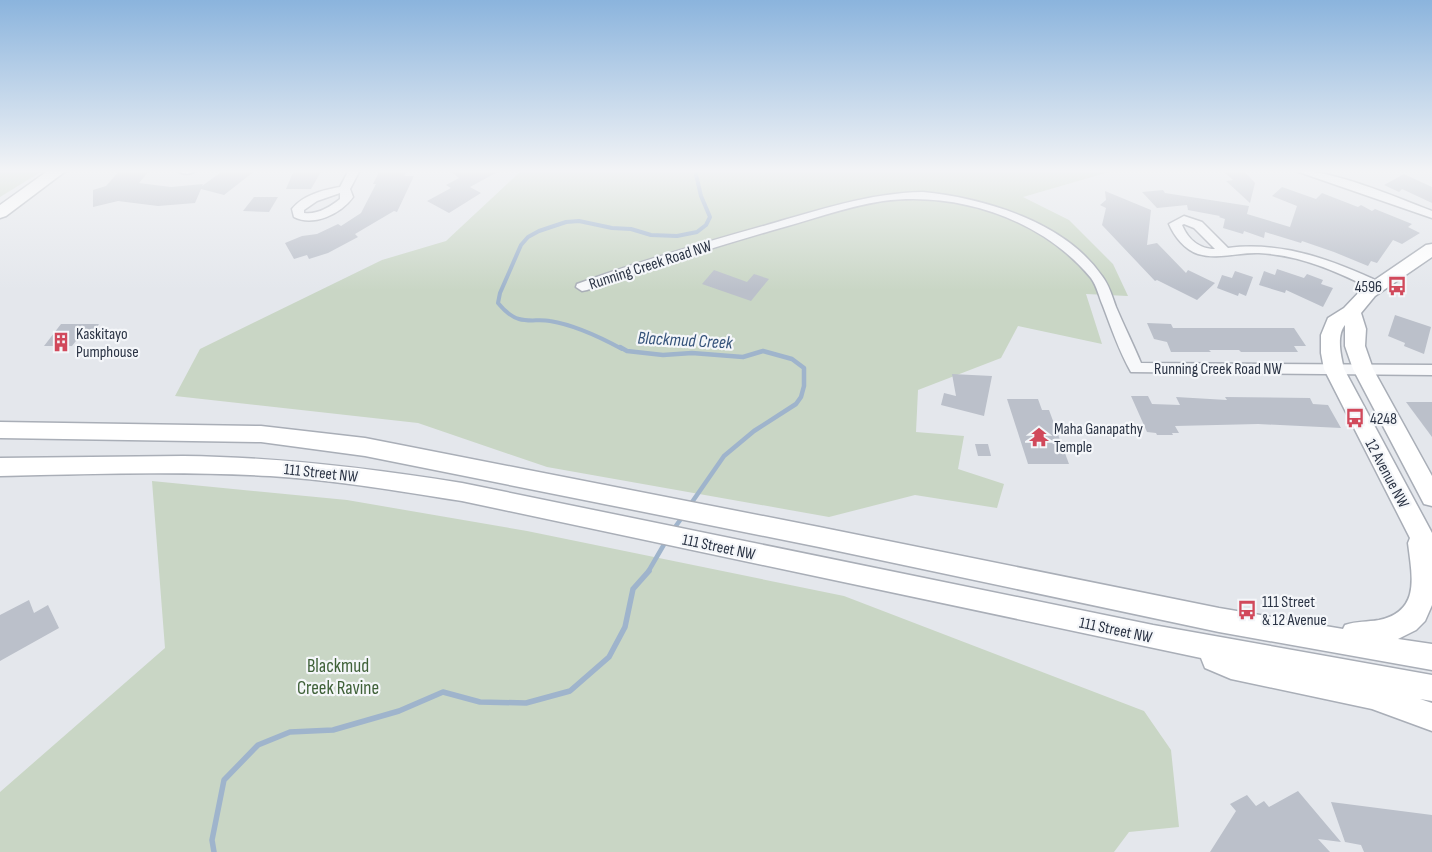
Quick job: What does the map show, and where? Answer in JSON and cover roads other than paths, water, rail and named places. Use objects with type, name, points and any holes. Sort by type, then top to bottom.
[{"type":"main road","name":"12 Avenue NW","points":[[1431,251],[1377,286],[1351,312],[1335,323],[1332,327],[1331,353],[1349,369],[1432,497]]},
{"type":"main road","name":"12 Avenue NW","points":[[1351,312],[1356,329],[1356,346],[1349,369],[1410,514],[1432,556]]},
{"type":"main road","name":"111 Street NW","points":[[0,430],[153,430],[260,434],[365,447],[819,537],[1219,620],[1432,657]]},
{"type":"main road","name":"111 Street NW","points":[[0,467],[192,465],[286,468],[406,483],[810,564],[1153,637],[1432,688]]},
{"type":"main road","points":[[1311,635],[1379,634],[1406,625],[1423,612],[1431,585],[1424,552],[1410,514]]},
{"type":"main road","points":[[1153,637],[1231,666],[1372,696],[1432,717]]},
{"type":"street","name":"Running Creek Road NW","points":[[582,287],[704,245],[836,210]]},
{"type":"street","name":"Running Creek Road NW","points":[[994,210],[1047,235],[1077,257],[1099,281],[1136,368],[1349,369]]},
{"type":"street","points":[[1418,210],[1432,215]]},
{"type":"street","points":[[1224,251],[1257,249],[1292,253],[1331,264],[1377,286]]},
{"type":"street","points":[[1349,369],[1432,370]]},
{"type":"waterway","name":"Blackmud Creek","points":[[622,349],[569,325],[546,320],[523,320],[516,318],[498,303],[500,293],[521,245],[528,237],[539,231],[566,222],[579,221],[612,228],[631,229],[651,235],[677,236],[697,232],[706,225],[710,217],[707,210]]},
{"type":"waterway","name":"Blackmud Creek","points":[[620,347],[627,351],[663,355],[692,353],[743,357],[763,351],[792,359],[804,368],[804,386],[801,397],[796,404],[754,431],[724,456],[690,505]]},
{"type":"waterway","name":"Blackmud Creek Ravine","points":[[673,530],[683,516]]},
{"type":"waterway","name":"Blackmud Creek","points":[[648,572],[666,541]]},
{"type":"waterway","name":"Blackmud Creek","points":[[214,852],[212,840],[224,780],[258,745],[290,732],[333,730],[399,711],[443,692],[480,702],[526,703],[570,691],[609,657],[625,627],[633,589],[649,571]]},
{"type":"place","name":"4596","points":[[1397,286]]},
{"type":"place","name":"Kaskitayo Pumphouse","points":[[61,342]]},
{"type":"place","name":"4248","points":[[1355,418]]},
{"type":"place","name":"Maha Ganapathy Temple","points":[[1039,437]]},
{"type":"place","name":"111 Street & 12 Avenue","points":[[1247,610]]}]
